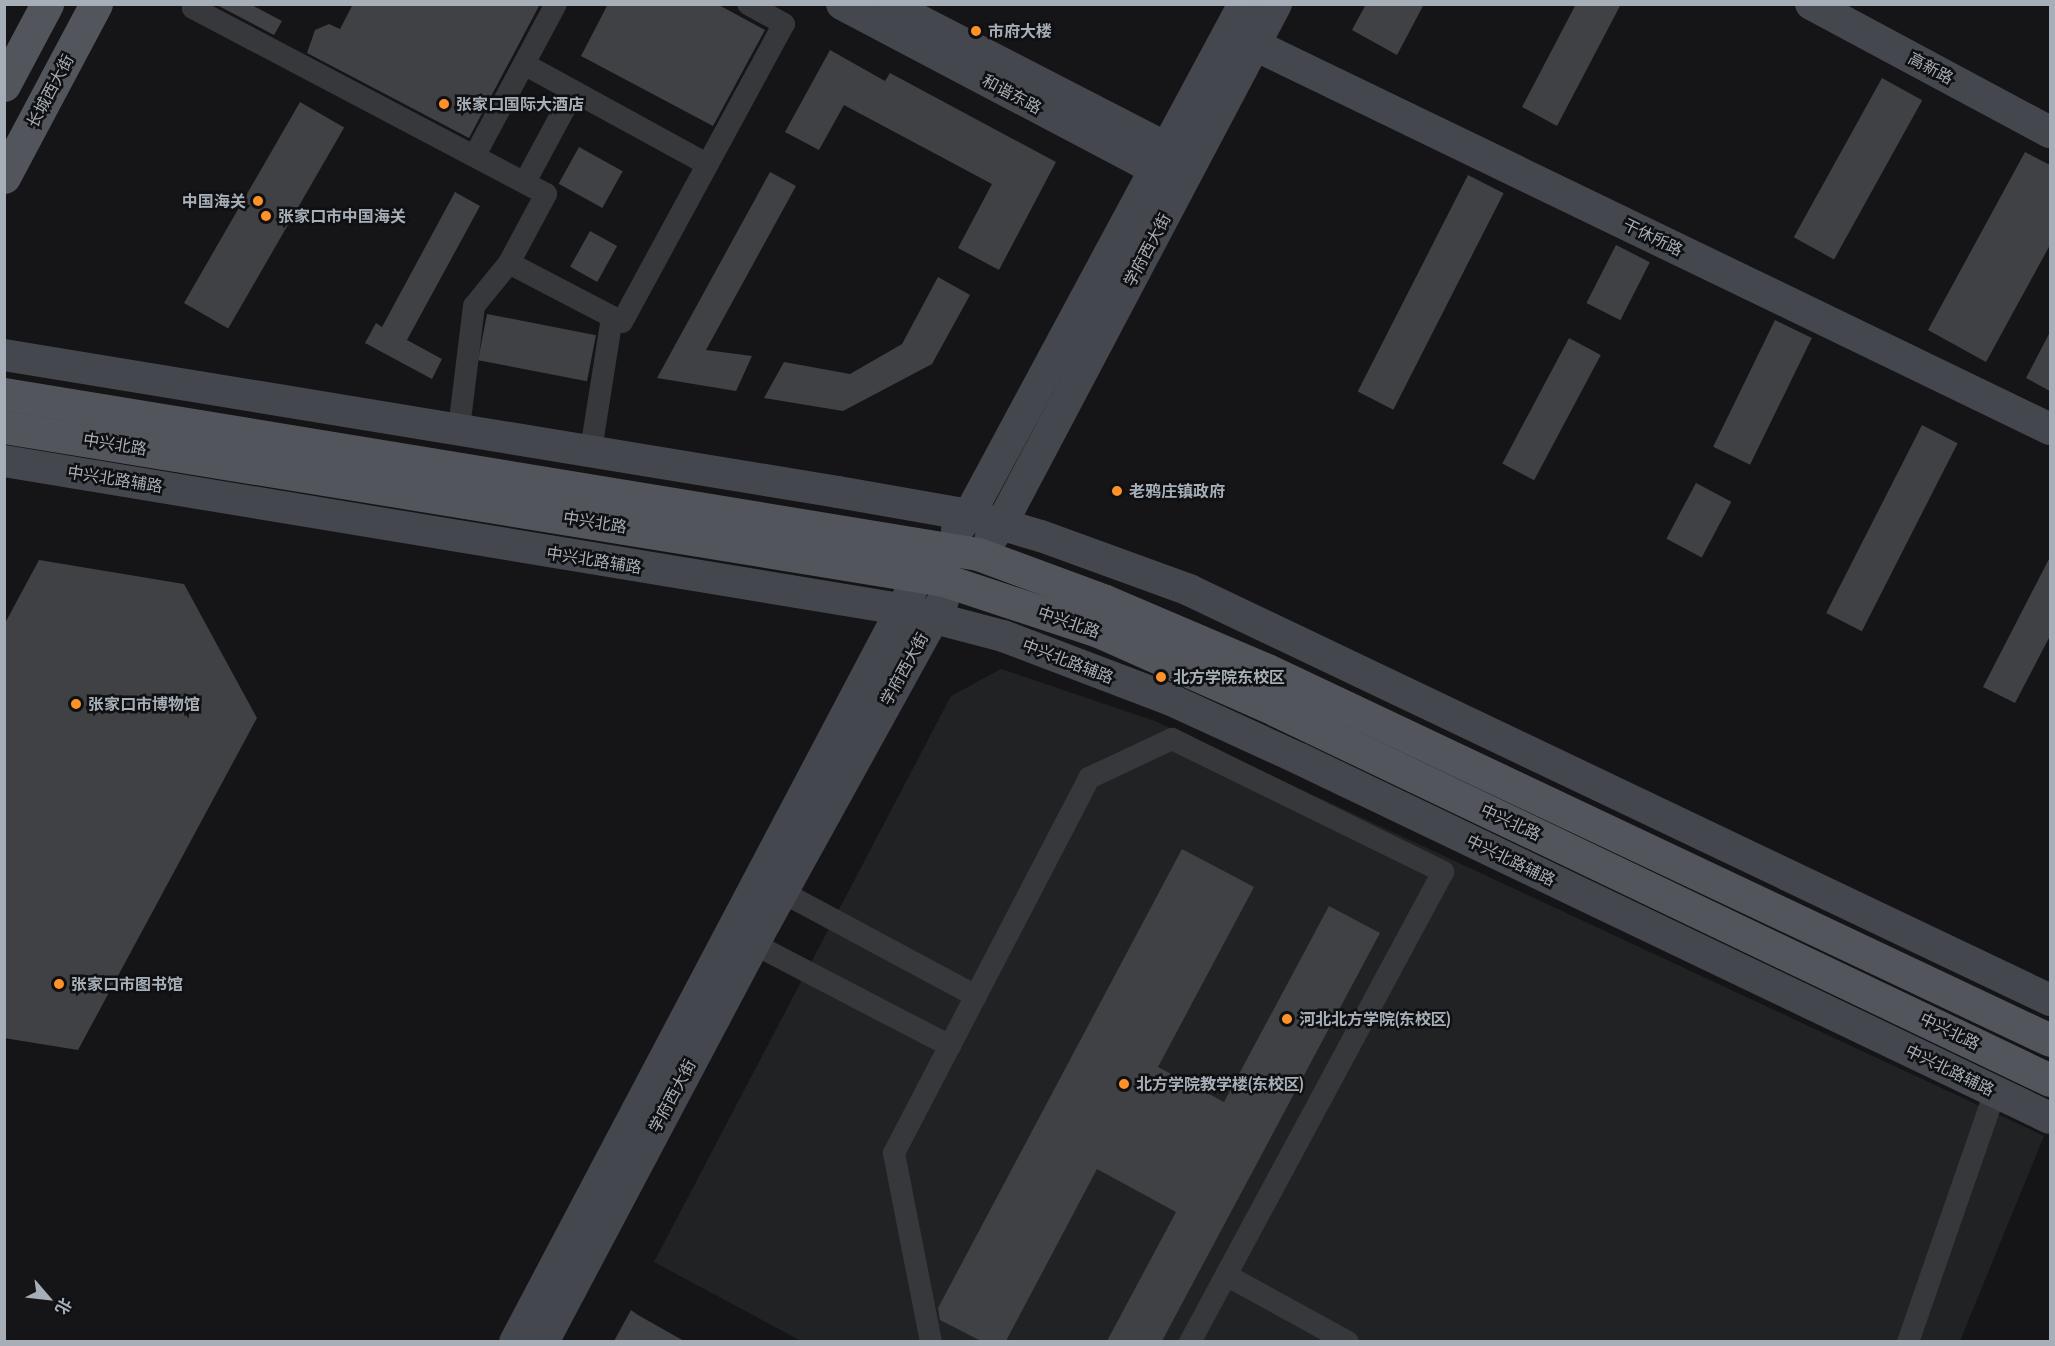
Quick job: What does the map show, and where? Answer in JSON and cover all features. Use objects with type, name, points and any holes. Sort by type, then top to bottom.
[{"type":"main road","points":[[4,85],[47,4]]},
{"type":"main road","name":"长城西大街","points":[[4,177],[96,4]]},
{"type":"main road","name":"中兴北路","points":[[4,394],[944,546],[978,554],[1105,601],[1267,670],[2050,1040]]},
{"type":"main road","name":"中兴北路","points":[[4,428],[921,577],[1098,631],[1276,710],[2050,1080]]},
{"type":"street","points":[[194,4],[192,8],[546,194],[509,263],[474,306],[459,428]]},
{"type":"street","points":[[475,155],[556,4]]},
{"type":"street","points":[[509,263],[621,322],[784,24],[748,4]]},
{"type":"street","name":"和谐东路","points":[[842,4],[1175,166]]},
{"type":"street","name":"和谐东路","points":[[889,4],[1175,166]]},
{"type":"street","name":"学府西大街","points":[[543,1341],[754,944],[932,617],[953,585],[1001,525],[1175,166],[1244,4]]},
{"type":"street","name":"学府西大街","points":[[515,1341],[900,609],[921,577],[969,515],[1175,166],[1255,45],[1276,4]]},
{"type":"street","name":"高新路","points":[[1811,4],[2050,132]]},
{"type":"street","name":"干休所路","points":[[1255,45],[2050,429]]},
{"type":"street","points":[[524,64],[707,164]]},
{"type":"street","points":[[525,182],[574,91]]},
{"type":"street","points":[[591,450],[612,318]]},
{"type":"street","points":[[4,355],[591,450],[969,515],[1001,525],[1131,566],[1189,590],[2050,1000]]},
{"type":"street","name":"中兴北路辅路","points":[[4,461],[900,609],[1003,636],[1169,699],[2050,1118]]},
{"type":"street","points":[[931,1341],[894,1153],[1089,778],[1172,739],[1443,872],[1190,1341]]},
{"type":"street","points":[[782,892],[976,996]]},
{"type":"street","points":[[754,944],[950,1046]]},
{"type":"street","points":[[1908,1341],[1995,1092]]},
{"type":"street","points":[[1226,1275],[1348,1341]]},
{"type":"shaded area","name":"河北北方学院(东校区)","points":[[1001,669],[1155,721],[2044,1136],[1960,1341],[801,1341],[654,1262],[951,696]]},
{"type":"building","points":[[215,4],[250,4],[282,21],[274,35]]},
{"type":"building","name":"张家口国际大酒店","points":[[353,4],[540,4],[469,138],[307,53],[315,30],[329,24],[340,29]]},
{"type":"building","points":[[608,4],[717,4],[765,30],[713,126],[581,56]]},
{"type":"building","points":[[1366,4],[1424,4],[1397,55],[1352,30]]},
{"type":"building","points":[[1576,4],[1621,4],[1557,126],[1522,107]]},
{"type":"building","points":[[830,50],[885,81],[890,73],[1056,162],[999,270],[958,248],[992,184],[844,105],[819,150],[785,132]]},
{"type":"building","points":[[1882,78],[1922,100],[1834,259],[1794,237]]},
{"type":"building","name":"张家口市中国海关","points":[[300,102],[344,128],[228,328],[184,303]]},
{"type":"building","points":[[579,147],[623,171],[602,208],[559,184]]},
{"type":"building","points":[[2025,152],[2050,165],[2050,245],[1986,362],[1928,330]]},
{"type":"building","points":[[770,172],[796,186],[706,350],[752,356],[736,391],[657,378]]},
{"type":"building","points":[[1468,175],[1504,193],[1393,410],[1358,392]]},
{"type":"building","points":[[455,192],[480,206],[407,340],[442,359],[432,379],[365,343],[376,323],[382,327]]},
{"type":"building","points":[[590,231],[617,246],[597,282],[570,267]]},
{"type":"building","points":[[1616,245],[1650,262],[1620,320],[1586,303]]},
{"type":"building","points":[[938,277],[970,295],[932,364],[843,411],[764,398],[784,362],[850,374],[902,344]]},
{"type":"building","points":[[487,314],[596,335],[587,381],[478,360]]},
{"type":"building","points":[[1775,320],[1812,338],[1750,465],[1713,447]]},
{"type":"building","points":[[2050,332],[2050,391],[2026,378]]},
{"type":"building","points":[[1569,338],[1601,355],[1534,480],[1502,463]]},
{"type":"building","points":[[1922,425],[1958,443],[1862,631],[1826,613]]},
{"type":"building","points":[[1696,483],[1731,502],[1702,557],[1666,539]]},
{"type":"building","points":[[2050,557],[2050,636],[2015,703],[1983,687]]},
{"type":"building","points":[[39,560],[184,584],[257,718],[78,1050],[4,1038],[4,625]]},
{"type":"building","name":"北方学院教学楼(东校区)","points":[[1182,849],[1254,887],[1158,1067],[1224,1102],[1329,906],[1380,933],[1162,1341],[1107,1341],[1176,1212],[1097,1169],[1006,1341],[981,1341],[940,1320],[938,1308]]},
{"type":"building","points":[[631,1310],[638,1315],[684,1341],[614,1341]]},
{"type":"place","name":"市府大楼","points":[[976,31]]},
{"type":"place","name":"张家口国际大酒店","points":[[444,104]]},
{"type":"place","name":"中国海关","points":[[258,201]]},
{"type":"place","name":"张家口市中国海关","points":[[266,216]]},
{"type":"place","name":"老鸦庄镇政府","points":[[1117,491]]},
{"type":"place","name":"北方学院东校区","points":[[1161,677]]},
{"type":"place","name":"张家口市博物馆","points":[[76,704]]},
{"type":"place","name":"张家口市图书馆","points":[[59,984]]},
{"type":"place","name":"河北北方学院(东校区)","points":[[1287,1019]]},
{"type":"place","name":"北方学院教学楼(东校区)","points":[[1124,1084]]}]
